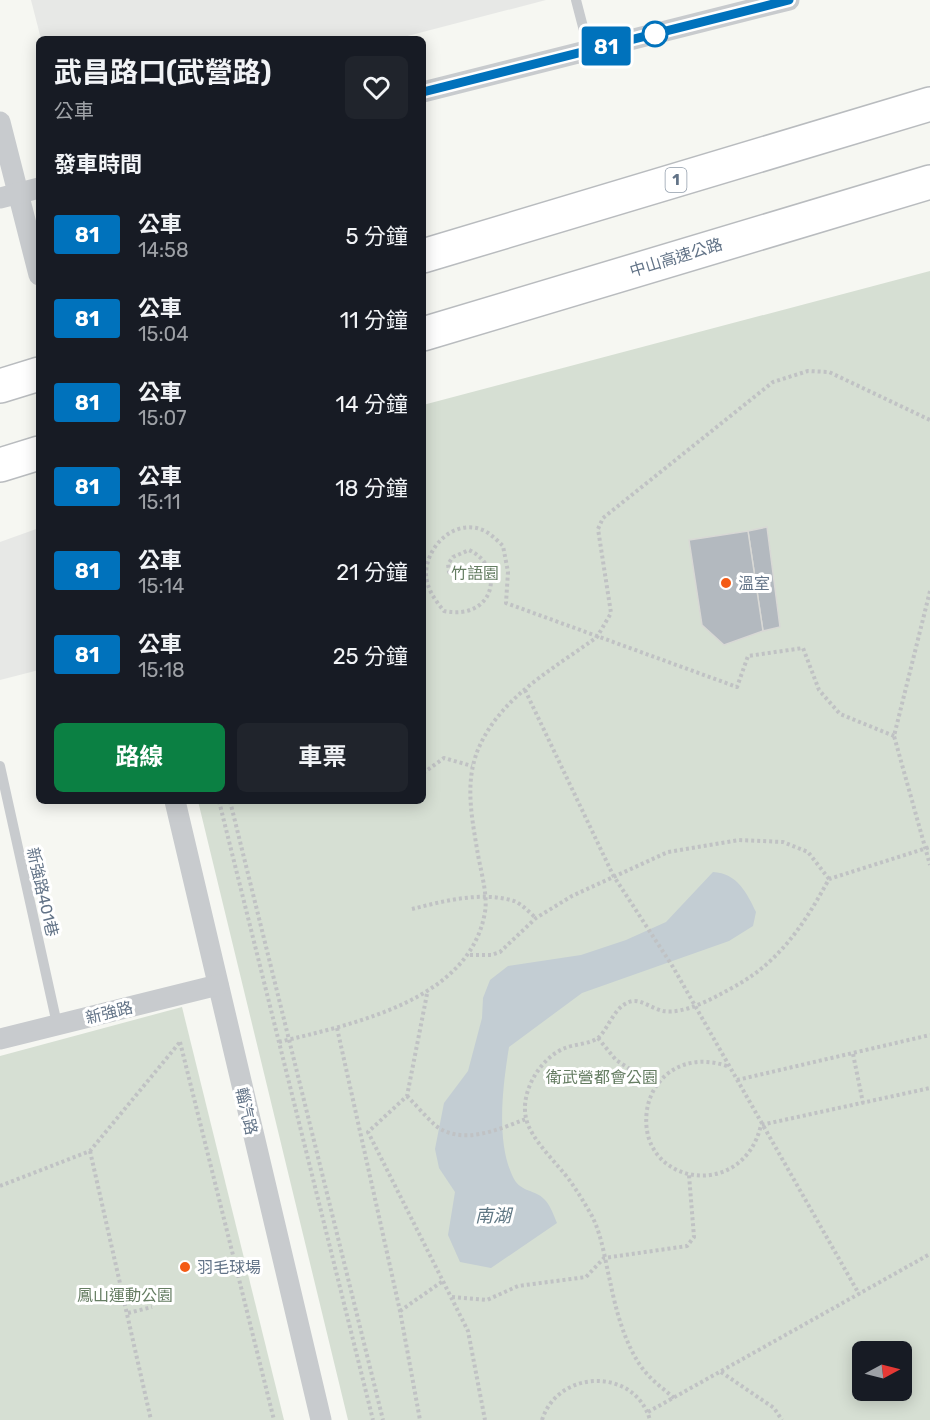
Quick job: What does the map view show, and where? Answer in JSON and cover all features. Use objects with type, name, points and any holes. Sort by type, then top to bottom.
[{"type":"highway","name":"1","points":[[426,255],[930,104]]},
{"type":"highway","name":"中山高速公路","points":[[426,333],[930,182]]},
{"type":"highway","points":[[631,270],[930,206]]},
{"type":"highway","points":[[0,386],[36,375]]},
{"type":"street","points":[[426,91],[753,5],[789,0]]},
{"type":"street","points":[[0,122],[9,196],[36,267]]},
{"type":"street","points":[[9,196],[36,189]]},
{"type":"street","name":"輜汽路","points":[[176,804],[321,1420]]},
{"type":"street","name":"新強路","points":[[0,1039],[218,984]]},
{"type":"lane","points":[[576,0],[589,50]]},
{"type":"lane","name":"新強路401巷","points":[[0,766],[57,1024]]},
{"type":"path","points":[[279,1042],[336,1028],[427,993],[470,955],[480,931],[485,910],[469,801],[472,766],[480,744],[492,723],[525,690],[597,637],[611,613],[599,542],[598,529],[603,518],[773,382],[808,371],[829,372],[930,420]]},
{"type":"path","points":[[456,574],[449,572],[448,564],[453,557],[469,550],[479,554],[490,577],[490,591],[482,604],[469,613],[444,611],[431,595],[426,574],[429,557],[436,544],[447,533],[460,529],[484,531],[504,546],[508,572],[506,603],[737,687],[748,656],[803,648],[819,690],[840,714],[894,735]]},
{"type":"path","points":[[930,591],[894,735],[928,847],[930,865]]},
{"type":"path","points":[[525,690],[613,875],[673,968],[859,1294]]},
{"type":"path","points":[[426,771],[444,758],[472,766]]},
{"type":"path","points":[[220,804],[373,1420]]},
{"type":"path","points":[[231,804],[384,1420]]},
{"type":"path","points":[[470,955],[491,955],[500,952],[536,918],[613,875],[668,852],[739,840],[783,842],[808,852],[829,879]]},
{"type":"path","points":[[674,1398],[646,1373],[629,1342],[614,1299],[591,1215],[570,1180],[529,1128],[525,1108],[531,1084],[545,1062],[565,1048],[598,1038],[621,1007],[633,1001],[664,1011],[693,1005],[738,984],[773,960],[809,916],[829,879],[928,847]]},
{"type":"path","points":[[412,909],[456,898],[485,898],[515,901],[536,918]]},
{"type":"path","points":[[427,993],[407,1096],[368,1132],[468,1331],[485,1420]]},
{"type":"path","points":[[336,1028],[400,1311],[420,1420]]},
{"type":"path","points":[[737,1080],[930,1035]]},
{"type":"path","points":[[598,1038],[616,1060],[656,1086]]},
{"type":"path","points":[[0,1186],[90,1151],[180,1042],[274,1420]]},
{"type":"path","points":[[853,1054],[863,1103]]},
{"type":"path","points":[[727,1066],[709,1061],[692,1062],[668,1073],[656,1086],[646,1112],[650,1139],[665,1162],[689,1175],[708,1177],[736,1167],[750,1152],[761,1125]]},
{"type":"path","points":[[761,1125],[930,1088]]},
{"type":"path","points":[[407,1096],[438,1127],[462,1135],[487,1134],[526,1119]]},
{"type":"path","points":[[90,1151],[151,1420]]},
{"type":"path","points":[[451,1297],[487,1300],[518,1286],[586,1277],[604,1257],[692,1244],[694,1228],[689,1175]]},
{"type":"path","points":[[648,1412],[930,1254]]},
{"type":"path","points":[[400,1311],[443,1281]]},
{"type":"path","points":[[128,1313],[152,1308]]},
{"type":"path","points":[[721,1372],[774,1408],[782,1420]]},
{"type":"path","points":[[542,1420],[552,1400],[566,1388],[584,1381],[603,1380],[621,1386],[637,1397],[648,1412],[650,1420]]},
{"type":"shaded area","points":[[31,0],[546,0],[408,36],[40,36]]},
{"type":"shaded area","points":[[36,529],[36,671],[0,680],[0,542]]},
{"type":"green space","name":"衛武營都會公園","points":[[930,271],[930,1420],[348,1420],[199,804],[426,804],[426,404]]},
{"type":"green space","name":"鳳山運動公園","points":[[182,1007],[284,1420],[0,1420],[0,1056]]},
{"type":"water","name":"南湖","points":[[713,872],[729,876],[745,891],[756,912],[753,926],[729,941],[582,993],[509,1047],[502,1114],[504,1149],[508,1165],[517,1183],[546,1201],[557,1223],[491,1268],[460,1262],[448,1235],[455,1192],[439,1168],[435,1149],[444,1103],[468,1071],[482,1018],[483,998],[490,980],[508,966],[581,955],[626,940],[666,922]]},
{"type":"building","points":[[767,527],[780,627],[763,631],[748,531]]},
{"type":"building","name":"溫室","points":[[748,531],[763,631],[724,645],[702,625],[689,540]]},
{"type":"bus line","name":"81","points":[[426,91],[789,0]]},
{"type":"place","name":"溫室","points":[[726,583]]},
{"type":"place","name":"羽毛球場","points":[[185,1267]]},
{"type":"park label","name":"竹語園","points":[[475,573]]}]
